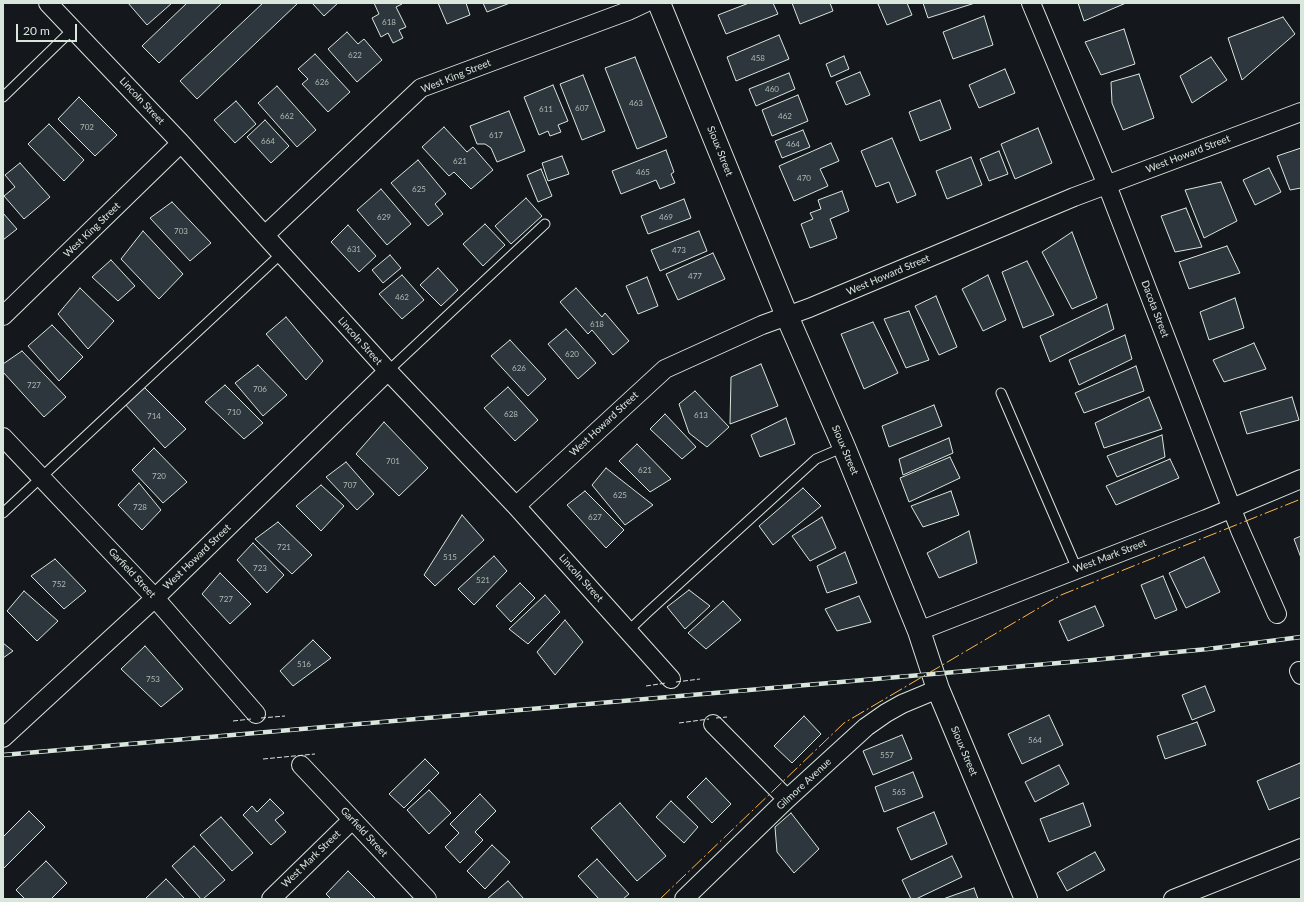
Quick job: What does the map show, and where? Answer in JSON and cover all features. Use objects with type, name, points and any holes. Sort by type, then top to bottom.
[{"type":"street","name":"Lincoln Street","points":[[48,3],[181,143],[388,371],[516,506],[671,679]]},
{"type":"street","name":"West King Street","points":[[265,235],[421,88],[628,11],[645,3]]},
{"type":"street","name":"Sioux Street","points":[[659,3],[787,316],[844,447],[918,632],[938,689],[1026,899]]},
{"type":"street","name":"Dacota Street","points":[[1031,3],[1107,185],[1232,508],[1277,614]]},
{"type":"street","name":"West Howard Street","points":[[516,506],[665,369],[762,325],[817,305],[1074,197],[1301,112]]},
{"type":"street","name":"West King Street","points":[[3,316],[181,143]]},
{"type":"street","name":"West Howard Street","points":[[3,738],[155,598],[388,371]]},
{"type":"street","name":"Garfield Street","points":[[3,436],[155,598],[256,714]]},
{"type":"street","name":"West Mark Street","points":[[918,632],[1232,508],[1301,479]]},
{"type":"street","name":"Gilmore Avenue","points":[[684,899],[787,800],[866,728],[886,713],[902,704],[938,689]]},
{"type":"street","points":[[713,724],[787,800]]},
{"type":"street","name":"Garfield Street","points":[[301,765],[427,899]]},
{"type":"street","name":"West Mark Street","points":[[271,899],[352,820]]},
{"type":"street","points":[[1173,899],[1301,848]]},
{"type":"lane","points":[[3,97],[73,29]]},
{"type":"lane","points":[[388,371],[545,224]]},
{"type":"lane","points":[[3,513],[282,253]]},
{"type":"lane","points":[[1001,393],[1077,569]]},
{"type":"lane","points":[[628,631],[816,459],[844,447]]},
{"type":"building","points":[[128,3],[172,3],[147,25]]},
{"type":"building","points":[[187,3],[222,3],[159,63],[142,46]]},
{"type":"building","points":[[263,3],[298,3],[197,99],[180,81]]},
{"type":"building","points":[[312,3],[338,3],[324,16]]},
{"type":"building","points":[[374,3],[402,4],[396,7],[406,27],[399,30],[403,38],[393,43],[388,33],[381,37],[372,18],[379,14]]},
{"type":"building","points":[[438,3],[466,3],[470,15],[447,24]]},
{"type":"building","points":[[483,3],[510,3],[487,12]]},
{"type":"building","points":[[749,3],[773,3],[778,14],[726,34],[718,15]]},
{"type":"building","points":[[792,3],[830,3],[833,11],[800,24]]},
{"type":"building","points":[[907,3],[912,15],[887,25],[878,4]]},
{"type":"building","points":[[923,3],[975,3],[928,18]]},
{"type":"building","points":[[1078,3],[1126,3],[1084,21]]},
{"type":"building","points":[[984,16],[993,45],[953,59],[943,32]]},
{"type":"building","points":[[1283,17],[1295,34],[1242,80],[1228,38]]},
{"type":"building","points":[[1124,29],[1135,64],[1101,75],[1085,42]]},
{"type":"building","points":[[347,32],[358,44],[364,39],[382,60],[357,82],[328,49]]},
{"type":"building","points":[[779,35],[789,59],[736,81],[727,57]]},
{"type":"building","points":[[315,54],[350,92],[328,112],[302,84],[308,79],[298,69]]},
{"type":"building","points":[[844,56],[849,69],[831,77],[826,64]]},
{"type":"building","points":[[635,57],[667,137],[637,149],[605,68]]},
{"type":"building","points":[[1211,57],[1227,80],[1192,103],[1180,76]]},
{"type":"building","points":[[1005,69],[1015,93],[979,108],[969,85]]},
{"type":"building","points":[[860,72],[870,95],[846,105],[836,82]]},
{"type":"building","points":[[789,73],[795,89],[756,106],[749,89]]},
{"type":"building","points":[[1139,74],[1154,118],[1123,130],[1112,103],[1111,82]]},
{"type":"building","points":[[583,75],[605,131],[582,140],[560,84]]},
{"type":"building","points":[[553,85],[568,121],[558,125],[561,132],[550,136],[548,131],[539,135],[524,97]]},
{"type":"building","points":[[277,86],[316,130],[297,147],[258,103]]},
{"type":"building","points":[[798,95],[808,121],[772,136],[762,110]]},
{"type":"building","points":[[79,97],[117,135],[95,156],[58,119]]},
{"type":"building","points":[[940,100],[951,129],[920,141],[909,112]]},
{"type":"building","points":[[236,101],[256,124],[235,143],[214,120]]},
{"type":"building","points":[[509,111],[525,151],[497,162],[491,148],[485,144],[477,144],[470,126]]},
{"type":"building","points":[[265,120],[289,146],[271,163],[247,137]]},
{"type":"building","points":[[49,124],[84,160],[64,181],[28,144]]},
{"type":"building","points":[[444,127],[467,152],[473,147],[493,170],[471,189],[454,172],[449,176],[422,147]]},
{"type":"building","points":[[1038,128],[1052,163],[1015,179],[1001,144]]},
{"type":"building","points":[[803,130],[810,147],[782,158],[775,141]]},
{"type":"building","points":[[892,138],[916,195],[897,203],[889,182],[876,187],[861,151]]},
{"type":"building","points":[[831,143],[839,161],[820,169],[828,186],[794,201],[779,166]]},
{"type":"building","points":[[1301,148],[1301,188],[1290,190],[1277,156]]},
{"type":"building","points":[[666,150],[674,172],[671,174],[675,183],[660,189],[656,180],[621,194],[612,171]]},
{"type":"building","points":[[999,151],[1008,174],[989,181],[980,159]]},
{"type":"building","points":[[562,156],[569,174],[548,181],[542,163]]},
{"type":"building","points":[[971,157],[982,185],[947,199],[936,171]]},
{"type":"building","points":[[418,160],[446,194],[435,204],[443,214],[428,226],[391,183]]},
{"type":"building","points":[[20,163],[50,197],[24,219],[4,196],[15,187],[5,175]]},
{"type":"building","points":[[1269,168],[1281,192],[1255,205],[1243,180]]},
{"type":"building","points":[[541,169],[552,196],[538,202],[527,175]]},
{"type":"building","points":[[1221,182],[1237,221],[1204,238],[1185,190]]},
{"type":"building","points":[[381,189],[411,224],[387,245],[357,210]]},
{"type":"building","points":[[842,191],[849,211],[830,219],[837,238],[810,248],[801,224],[813,219],[810,213],[821,209],[818,200]]},
{"type":"building","points":[[526,198],[542,216],[511,244],[495,226]]},
{"type":"building","points":[[684,199],[691,218],[648,234],[641,216]]},
{"type":"building","points":[[172,202],[211,243],[190,261],[150,218]]},
{"type":"building","points":[[1186,208],[1202,247],[1175,252],[1161,216]]},
{"type":"building","points":[[3,213],[17,229],[3,240]]},
{"type":"building","points":[[485,224],[505,245],[483,266],[463,244]]},
{"type":"building","points":[[348,225],[376,256],[359,272],[331,242]]},
{"type":"building","points":[[143,231],[183,274],[159,299],[121,259]]},
{"type":"building","points":[[699,231],[707,251],[660,271],[651,250]]},
{"type":"building","points":[[1072,232],[1097,298],[1072,309],[1042,252]]},
{"type":"building","points":[[1227,246],[1240,273],[1189,289],[1179,262]]},
{"type":"building","points":[[713,253],[725,279],[678,300],[666,274]]},
{"type":"building","points":[[390,255],[401,268],[383,283],[372,270]]},
{"type":"building","points":[[111,260],[135,286],[118,301],[92,277]]},
{"type":"building","points":[[1027,261],[1054,315],[1023,328],[1002,272]]},
{"type":"building","points":[[438,268],[458,290],[441,306],[420,285]]},
{"type":"building","points":[[402,275],[424,300],[402,319],[379,294]]},
{"type":"building","points":[[988,275],[1006,320],[983,331],[962,289]]},
{"type":"building","points":[[647,277],[658,306],[638,314],[626,286]]},
{"type":"building","points":[[80,288],[114,321],[88,349],[58,314]]},
{"type":"building","points":[[576,288],[602,317],[605,313],[629,341],[613,355],[592,330],[588,334],[560,302]]},
{"type":"building","points":[[936,296],[957,347],[939,355],[915,306]]},
{"type":"building","points":[[1235,298],[1244,328],[1209,340],[1200,312]]},
{"type":"building","points":[[1107,304],[1114,329],[1050,362],[1040,336]]},
{"type":"building","points":[[909,311],[929,360],[906,368],[884,319]]},
{"type":"building","points":[[286,317],[323,361],[306,380],[266,334]]},
{"type":"building","points":[[873,322],[898,373],[864,389],[841,334]]},
{"type":"building","points":[[52,325],[83,357],[59,381],[28,346]]},
{"type":"building","points":[[566,329],[596,363],[578,379],[548,344]]},
{"type":"building","points":[[1125,335],[1132,359],[1079,385],[1069,360]]},
{"type":"building","points":[[510,340],[546,379],[528,396],[491,356]]},
{"type":"building","points":[[1254,343],[1266,369],[1224,382],[1213,360]]},
{"type":"building","points":[[22,351],[66,397],[44,417],[3,372],[3,364]]},
{"type":"building","points":[[761,364],[778,406],[730,424],[731,377]]},
{"type":"building","points":[[258,365],[287,395],[263,416],[235,383]]},
{"type":"building","points":[[1136,366],[1144,391],[1084,413],[1075,393]]},
{"type":"building","points":[[225,385],[263,423],[244,439],[205,402]]},
{"type":"building","points":[[144,387],[186,429],[165,448],[124,403]]},
{"type":"building","points":[[508,387],[538,420],[515,441],[484,408]]},
{"type":"building","points":[[695,391],[729,427],[707,447],[689,433],[679,404]]},
{"type":"building","points":[[1149,397],[1162,429],[1104,448],[1095,423]]},
{"type":"building","points":[[1292,397],[1299,420],[1247,434],[1240,412]]},
{"type":"building","points":[[934,405],[942,426],[889,447],[882,426]]},
{"type":"building","points":[[665,414],[696,447],[682,459],[650,429]]},
{"type":"building","points":[[786,418],[795,444],[760,457],[751,435]]},
{"type":"building","points":[[384,422],[428,468],[399,496],[356,454]]},
{"type":"building","points":[[1162,435],[1165,457],[1117,477],[1107,456]]},
{"type":"building","points":[[949,438],[953,453],[903,475],[899,459]]},
{"type":"building","points":[[637,444],[671,479],[650,492],[619,461]]},
{"type":"building","points":[[154,448],[187,482],[163,503],[132,470]]},
{"type":"building","points":[[950,457],[960,478],[909,502],[900,478]]},
{"type":"building","points":[[1170,459],[1179,478],[1116,505],[1106,486]]},
{"type":"building","points":[[346,462],[374,494],[357,510],[326,477]]},
{"type":"building","points":[[606,468],[653,505],[625,525],[592,485]]},
{"type":"building","points":[[139,483],[161,510],[142,530],[118,505]]},
{"type":"building","points":[[321,485],[344,506],[321,531],[296,506]]},
{"type":"building","points":[[803,488],[821,506],[773,545],[759,526]]},
{"type":"building","points":[[585,491],[624,530],[606,548],[567,505]]},
{"type":"building","points":[[951,491],[959,515],[923,527],[911,506]]},
{"type":"building","points":[[462,515],[484,540],[435,586],[424,575]]},
{"type":"building","points":[[822,517],[836,548],[810,561],[792,536]]},
{"type":"building","points":[[278,522],[312,555],[292,574],[255,539]]},
{"type":"building","points":[[969,531],[977,563],[939,578],[927,553]]},
{"type":"building","points":[[1301,536],[1301,558],[1294,539]]},
{"type":"building","points":[[253,543],[284,575],[267,593],[237,560]]},
{"type":"building","points":[[845,552],[857,583],[827,593],[817,566]]},
{"type":"building","points":[[494,556],[507,571],[474,605],[458,589]]},
{"type":"building","points":[[1204,557],[1220,592],[1186,608],[1169,573]]},
{"type":"building","points":[[55,559],[86,591],[64,609],[31,576]]},
{"type":"building","points":[[220,573],[251,604],[230,624],[202,594]]},
{"type":"building","points":[[1163,576],[1177,610],[1155,619],[1141,585]]},
{"type":"building","points":[[520,583],[535,598],[511,622],[496,606]]},
{"type":"building","points":[[689,590],[710,606],[685,629],[667,607]]},
{"type":"building","points":[[24,591],[58,621],[37,641],[7,611]]},
{"type":"building","points":[[545,595],[560,612],[528,644],[509,629]]},
{"type":"building","points":[[859,596],[871,622],[837,631],[825,609]]},
{"type":"building","points":[[723,601],[741,620],[706,649],[688,633]]},
{"type":"building","points":[[1095,606],[1104,626],[1068,641],[1059,621]]},
{"type":"building","points":[[565,620],[583,642],[555,675],[537,652]]},
{"type":"building","points":[[313,640],[331,658],[293,686],[280,671]]},
{"type":"building","points":[[3,643],[13,651],[3,658]]},
{"type":"building","points":[[145,646],[183,689],[161,707],[121,669]]},
{"type":"building","points":[[1205,686],[1215,711],[1192,720],[1182,695]]},
{"type":"building","points":[[1049,715],[1063,745],[1022,764],[1008,734]]},
{"type":"building","points":[[804,716],[821,734],[792,763],[774,746]]},
{"type":"building","points":[[1197,722],[1206,745],[1165,759],[1157,736]]},
{"type":"building","points":[[902,735],[912,759],[873,775],[863,751]]},
{"type":"building","points":[[425,759],[439,773],[404,808],[389,794]]},
{"type":"building","points":[[1300,763],[1301,797],[1269,810],[1257,781]]},
{"type":"building","points":[[1059,765],[1069,784],[1035,802],[1025,782]]},
{"type":"building","points":[[913,772],[923,797],[884,812],[875,787]]},
{"type":"building","points":[[706,778],[731,804],[712,823],[687,797]]},
{"type":"building","points":[[429,790],[451,813],[429,834],[407,810]]},
{"type":"building","points":[[480,794],[496,811],[475,832],[483,840],[460,863],[445,847],[459,833],[450,824]]},
{"type":"building","points":[[270,799],[284,813],[275,820],[286,832],[271,845],[243,815],[252,806],[257,812]]},
{"type":"building","points":[[671,801],[698,827],[684,843],[656,817]]},
{"type":"building","points":[[620,803],[666,856],[637,881],[591,828]]},
{"type":"building","points":[[1083,803],[1091,826],[1049,842],[1040,819]]},
{"type":"building","points":[[29,811],[45,827],[3,869],[3,837]]},
{"type":"building","points":[[934,812],[947,844],[911,860],[897,828]]},
{"type":"building","points":[[791,813],[819,849],[794,873],[777,852],[775,827]]},
{"type":"building","points":[[221,817],[253,853],[232,871],[200,835]]},
{"type":"building","points":[[492,845],[510,862],[485,889],[467,871]]},
{"type":"building","points":[[194,846],[225,880],[203,899],[201,899],[172,866]]},
{"type":"building","points":[[1095,852],[1105,870],[1067,891],[1057,873]]},
{"type":"building","points":[[952,856],[962,877],[916,899],[911,899],[902,880]]},
{"type":"building","points":[[597,859],[629,894],[623,899],[599,899],[578,876]]},
{"type":"building","points":[[46,861],[67,883],[51,899],[25,899],[16,890]]},
{"type":"building","points":[[348,871],[376,899],[331,899],[326,894]]},
{"type":"building","points":[[166,879],[185,899],[145,899]]},
{"type":"building","points":[[508,881],[524,899],[487,899]]},
{"type":"building","points":[[974,888],[978,899],[943,899]]},
{"type":"railway","points":[[3,755],[1093,660],[1208,649],[1301,637]]},
{"type":"fence","points":[[676,682],[700,679]]},
{"type":"fence","points":[[646,686],[666,683]]},
{"type":"fence","points":[[261,718],[285,716]]},
{"type":"fence","points":[[716,718],[727,717]]},
{"type":"fence","points":[[233,721],[251,719]]},
{"type":"fence","points":[[679,723],[709,719]]},
{"type":"fence","points":[[263,759],[315,754]]},
{"type":"power","points":[[660,899],[844,723],[1061,595],[1301,499]]}]
